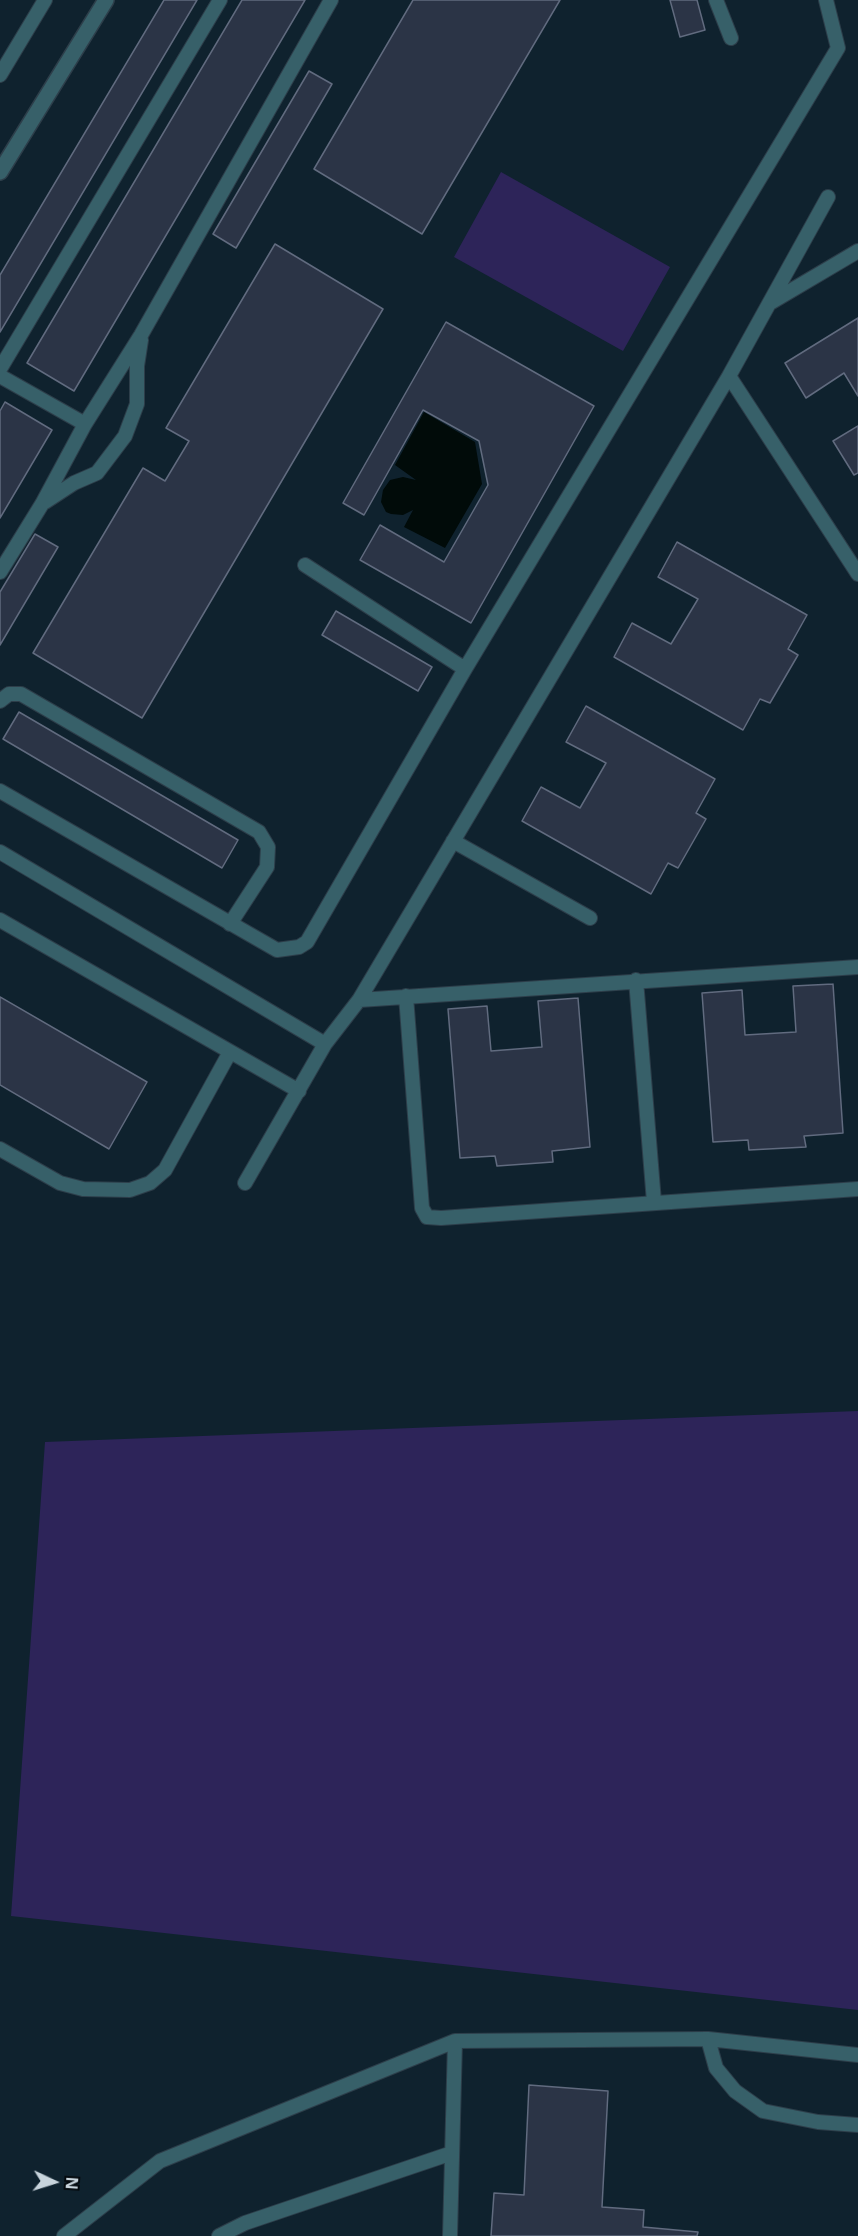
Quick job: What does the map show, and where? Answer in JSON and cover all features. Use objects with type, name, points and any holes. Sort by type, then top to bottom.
[{"type":"street","points":[[0,172],[106,0]]},
{"type":"lane","points":[[0,75],[45,0]]},
{"type":"lane","points":[[0,369],[220,0]]},
{"type":"lane","points":[[0,572],[42,504],[85,424],[141,334],[332,0]]},
{"type":"lane","points":[[716,0],[731,38]]},
{"type":"lane","points":[[0,791],[277,950],[299,947],[307,942],[465,669],[838,48],[826,0]]},
{"type":"lane","points":[[245,1183],[325,1044],[359,999],[729,376],[828,196]]},
{"type":"lane","points":[[769,304],[858,251]]},
{"type":"lane","points":[[42,504],[74,483],[97,473],[125,436],[137,404],[137,366],[141,334]]},
{"type":"lane","points":[[0,376],[85,424]]},
{"type":"lane","points":[[729,376],[856,568]]},
{"type":"lane","points":[[305,565],[465,669]]},
{"type":"lane","points":[[0,701],[9,694],[21,694],[259,832],[268,847],[267,867],[230,924]]},
{"type":"lane","points":[[453,841],[590,918]]},
{"type":"lane","points":[[0,852],[325,1044]]},
{"type":"lane","points":[[0,920],[299,1091]]},
{"type":"lane","points":[[359,999],[858,967]]},
{"type":"lane","points":[[636,980],[654,1202]]},
{"type":"lane","points":[[406,996],[422,1208],[427,1217],[441,1218],[858,1189]]},
{"type":"lane","points":[[0,1149],[60,1183],[83,1189],[130,1190],[150,1183],[165,1170],[230,1052]]},
{"type":"lane","points":[[708,2039],[716,2068],[735,2091],[763,2111],[818,2122],[858,2125]]},
{"type":"lane","points":[[64,2236],[160,2161],[455,2041],[708,2039],[858,2055]]},
{"type":"lane","points":[[450,2236],[455,2041]]},
{"type":"lane","points":[[219,2236],[245,2223],[452,2153]]},
{"type":"shaded area","points":[[501,172],[670,267],[623,351],[454,257]]},
{"type":"shaded area","points":[[424,412],[475,442],[482,484],[445,548],[404,527],[413,510],[403,515],[391,514],[386,512],[381,502],[383,490],[390,480],[403,477],[416,480],[395,465]]},
{"type":"shaded area","points":[[858,1411],[858,2010],[11,1916],[45,1442]]},
{"type":"building","points":[[164,0],[197,0],[0,332],[0,275]]},
{"type":"building","points":[[242,0],[305,0],[74,391],[27,363]]},
{"type":"building","points":[[413,0],[560,0],[422,234],[314,169]]},
{"type":"building","points":[[670,0],[697,0],[705,30],[680,37]]},
{"type":"building","points":[[309,71],[332,84],[236,248],[213,234]]},
{"type":"building","points":[[275,244],[383,309],[142,718],[33,653],[143,468],[165,481],[189,441],[166,428]]},
{"type":"building","points":[[858,318],[858,396],[844,373],[806,398],[785,363]]},
{"type":"building","points":[[446,322],[594,406],[471,623],[360,560],[380,525],[444,562],[488,485],[479,441],[423,410],[364,515],[343,503]]},
{"type":"building","points":[[5,402],[52,430],[0,518],[0,411]]},
{"type":"building","points":[[858,426],[858,473],[854,475],[833,441]]},
{"type":"building","points":[[35,534],[58,547],[0,645],[0,592]]},
{"type":"building","points":[[677,542],[807,615],[788,649],[798,655],[770,703],[760,699],[743,730],[614,657],[632,623],[671,644],[698,599],[658,577]]},
{"type":"building","points":[[336,611],[432,667],[418,691],[322,635]]},
{"type":"building","points":[[586,706],[715,779],[696,813],[706,819],[678,868],[668,863],[651,894],[522,821],[541,787],[580,808],[606,763],[566,742]]},
{"type":"building","points":[[19,712],[238,840],[222,868],[3,739]]},
{"type":"building","points":[[833,984],[843,1133],[804,1136],[806,1147],[749,1150],[748,1140],[713,1142],[702,993],[742,990],[745,1035],[796,1032],[793,986]]},
{"type":"building","points":[[0,997],[147,1082],[109,1149],[0,1085]]},
{"type":"building","points":[[578,998],[590,1147],[552,1151],[553,1162],[497,1166],[495,1156],[460,1158],[448,1009],[487,1006],[491,1051],[542,1047],[538,1001]]},
{"type":"building","points":[[529,2085],[608,2091],[602,2207],[644,2210],[643,2227],[698,2232],[697,2236],[491,2236],[494,2193],[524,2195]]}]
